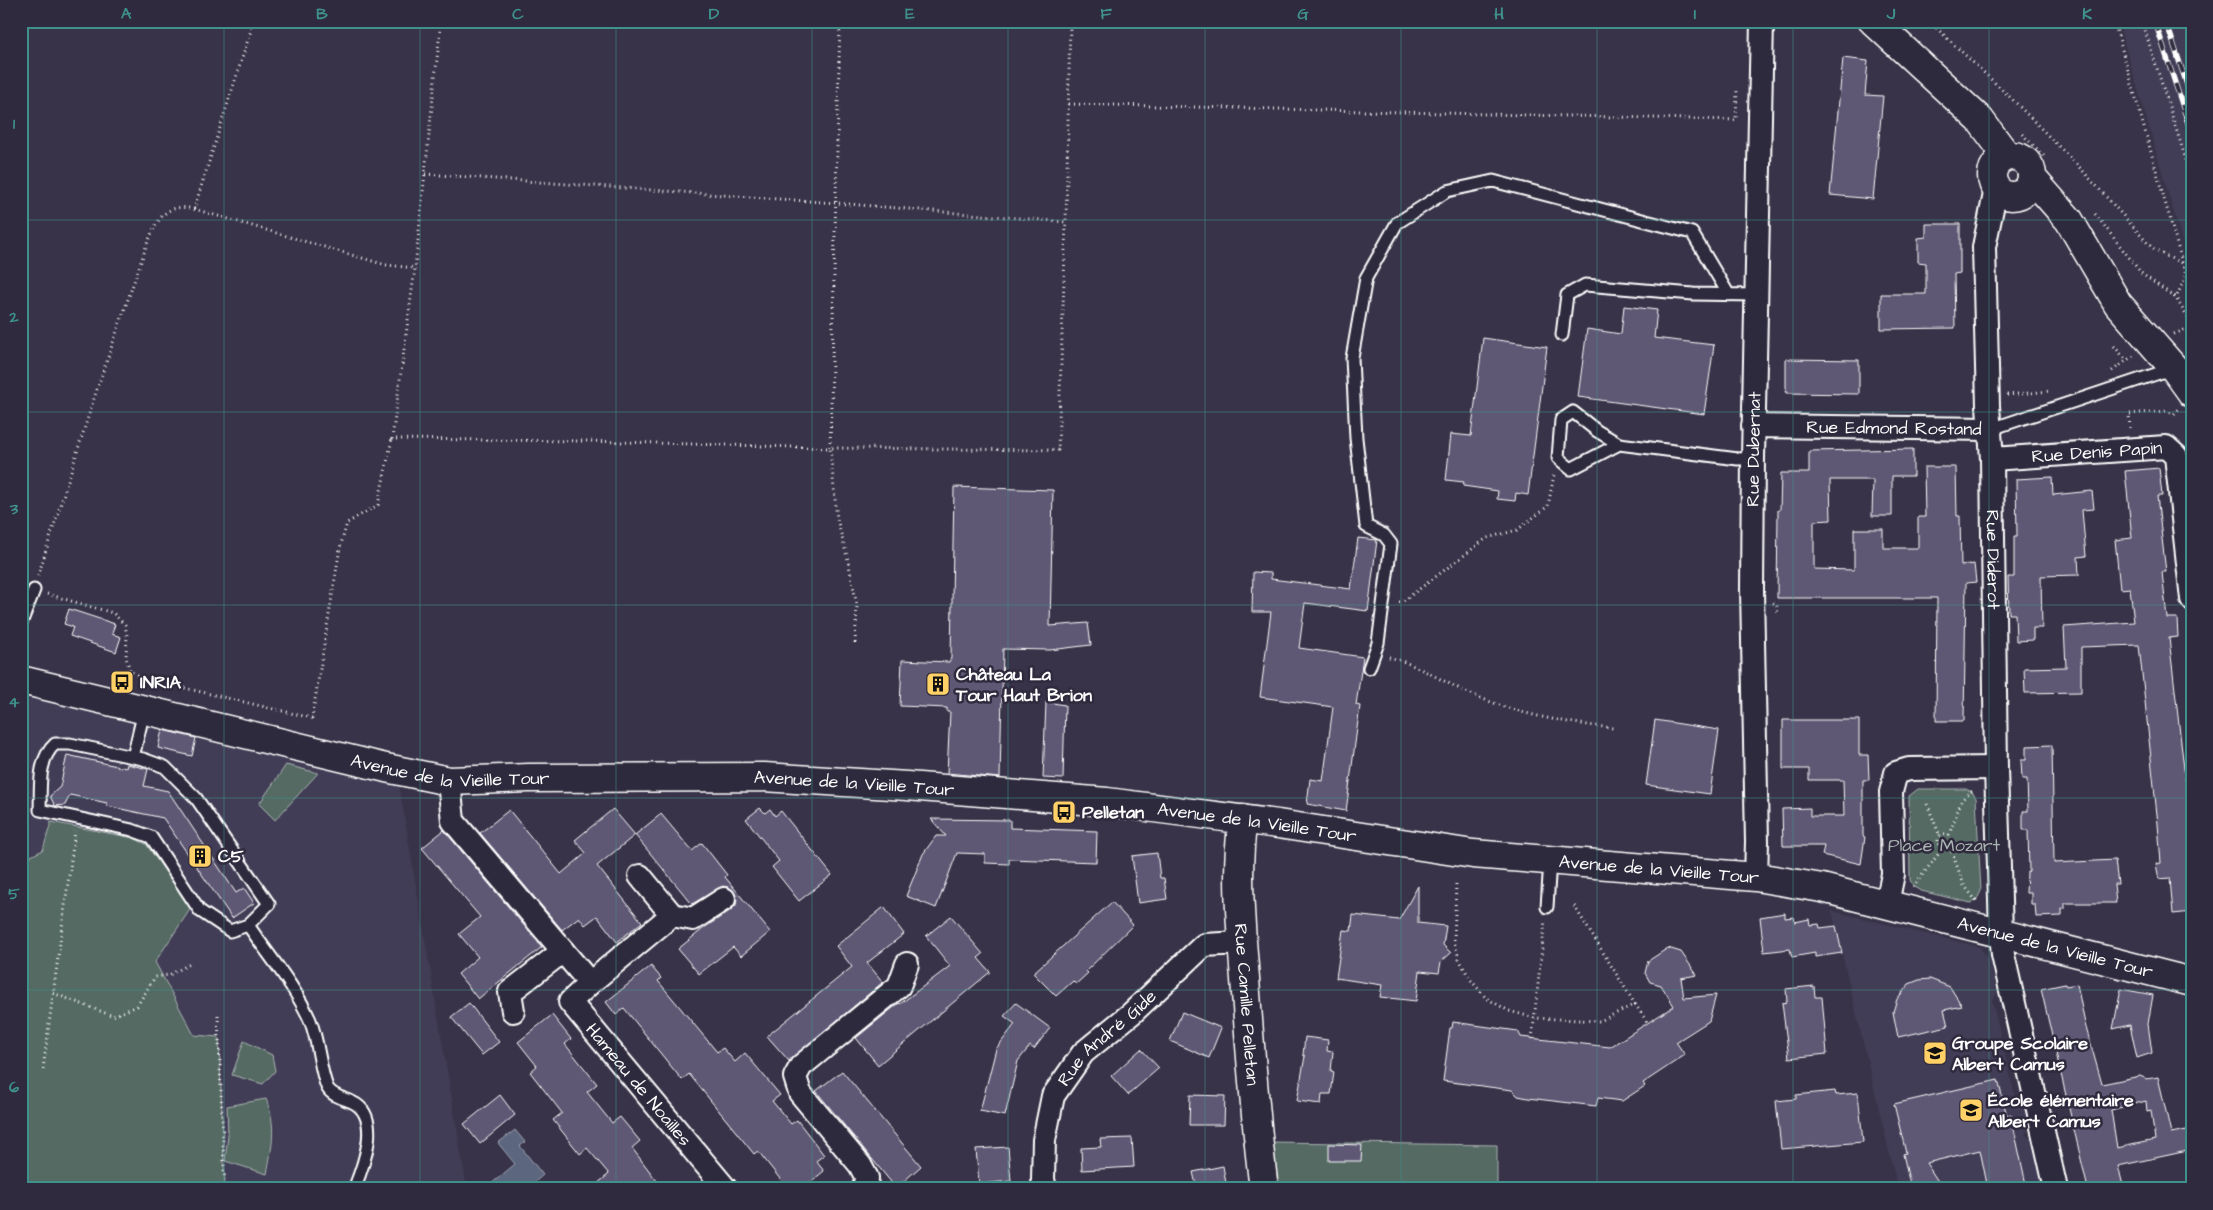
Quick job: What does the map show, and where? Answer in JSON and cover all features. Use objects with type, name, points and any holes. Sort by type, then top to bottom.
[{"type":"street","name":"Rue Dubernat","points":[[1756,877],[1757,838],[1752,590],[1753,426],[1762,21]]},
{"type":"street","points":[[1873,21],[1980,120],[2007,156]]},
{"type":"street","points":[[2007,156],[2022,158],[2032,170],[2032,178],[2027,191],[2014,196],[2001,194],[1996,189],[1992,180],[1992,170],[1998,161],[2007,156]]},
{"type":"street","points":[[2032,178],[2069,220],[2118,304],[2174,368],[2186,400]]},
{"type":"street","name":"Rue Diderot","points":[[1996,189],[1984,247],[1988,397],[1992,459],[1996,768],[2001,933],[2003,955],[2056,1189]]},
{"type":"street","name":"Rue Edmond Rostand","points":[[1753,426],[1991,429]]},
{"type":"street","name":"Rue Denis Papin","points":[[1992,459],[2166,447],[2176,456],[2192,599]]},
{"type":"street","name":"Avenue de la Vieille Tour","points":[[21,680],[386,768],[449,781],[529,778],[764,777],[907,786],[1107,802],[1243,819],[1473,854],[1756,877],[1822,888],[2192,982]]},
{"type":"street","points":[[1886,904],[1893,874],[1891,792],[1896,774],[1909,769],[1996,768]]},
{"type":"street","points":[[449,781],[453,822],[590,983]]},
{"type":"street","name":"Rue Camille Pelletan","points":[[1243,819],[1239,843],[1242,943],[1256,1125],[1264,1189]]},
{"type":"street","points":[[640,876],[672,915],[693,919],[724,899]]},
{"type":"street","name":"Hameau de Noailles","points":[[672,915],[570,1002],[726,1189]]},
{"type":"street","name":"Rue André Gide","points":[[1045,1189],[1043,1179],[1044,1140],[1054,1096],[1084,1053],[1132,1013],[1204,945],[1242,943]]},
{"type":"street","points":[[513,1011],[510,992],[562,950]]},
{"type":"street","points":[[863,1189],[867,1178],[860,1165],[800,1093],[795,1077],[801,1066],[899,986],[907,964]]},
{"type":"lane","points":[[1369,668],[1378,643],[1391,544],[1384,535],[1366,526],[1356,438],[1352,358],[1366,278],[1397,223],[1447,191],[1493,181],[1692,233],[1729,295]]},
{"type":"lane","points":[[1562,335],[1567,295],[1585,285],[1756,296]]},
{"type":"lane","name":"Rue Edmond Rostand","points":[[1991,429],[2174,368]]},
{"type":"lane","points":[[1619,444],[1571,470],[1558,458],[1560,420],[1573,412],[1597,431],[1619,444],[1738,459],[1753,458]]},
{"type":"lane","points":[[21,623],[34,590]]},
{"type":"lane","points":[[133,756],[144,710]]},
{"type":"lane","points":[[56,744],[70,744],[133,756],[166,767],[178,778],[196,798],[269,904],[248,925],[230,931],[200,911],[151,837],[132,830],[40,810],[41,775],[48,750],[56,744]]},
{"type":"lane","points":[[1547,907],[1550,860]]},
{"type":"lane","points":[[248,925],[296,995],[310,1021],[321,1055],[327,1088],[338,1098],[354,1103],[365,1116],[368,1138],[365,1162],[354,1189]]},
{"type":"path","points":[[194,210],[254,21]]},
{"type":"path","points":[[415,268],[386,264],[180,206],[164,213],[154,227],[96,392],[34,590],[113,613],[126,625],[126,657],[130,671],[142,678],[312,718],[340,548],[346,523],[378,505],[392,439],[415,268],[441,21]]},
{"type":"path","points":[[840,21],[830,448],[837,519],[848,560],[857,606],[855,644]]},
{"type":"path","points":[[392,439],[587,441],[830,448],[1058,450],[1066,222],[1070,21]]},
{"type":"path","points":[[1928,21],[2012,99],[2083,171],[2154,250],[2183,264]]},
{"type":"path","points":[[2114,21],[2186,276],[2176,298]]},
{"type":"path","points":[[2142,21],[2192,178]]},
{"type":"path","points":[[1069,104],[1736,120],[1738,81]]},
{"type":"path","points":[[425,174],[836,203],[1066,222]]},
{"type":"path","points":[[2111,371],[2152,343],[2192,327]]},
{"type":"path","points":[[2114,346],[2127,361]]},
{"type":"path","points":[[1988,397],[2058,390]]},
{"type":"path","points":[[2129,414],[2166,410],[2174,414],[2186,400]]},
{"type":"path","points":[[1383,602],[1402,602],[1487,538],[1517,530],[1548,506],[1558,458]]},
{"type":"path","points":[[1375,653],[1393,657],[1475,696],[1511,710],[1564,723],[1613,728]]},
{"type":"path","points":[[1949,835],[1962,799],[1972,792],[1996,768]]},
{"type":"path","points":[[1927,804],[1940,836],[1938,843],[1943,848],[1950,848]]},
{"type":"path","points":[[43,1069],[76,819]]},
{"type":"path","points":[[1940,836],[1949,835]]},
{"type":"path","points":[[1949,835],[1953,841],[1950,848],[1964,885],[2001,933]]},
{"type":"path","points":[[1886,904],[1914,886],[1943,848]]},
{"type":"path","points":[[1456,884],[1454,941],[1459,959],[1470,979],[1486,998],[1509,1011],[1534,1018],[1600,1020],[1635,1004]]},
{"type":"path","points":[[1573,904],[1648,1023]]},
{"type":"path","points":[[1532,1039],[1547,907]]},
{"type":"path","points":[[53,993],[113,1016],[137,1006],[155,977],[169,975],[190,964]]},
{"type":"path","points":[[218,1015],[225,1189]]},
{"type":"shaded area","points":[[2118,21],[2192,21],[2192,274]]},
{"type":"shaded area","points":[[21,692],[399,785],[467,1189],[21,1189]]},
{"type":"shaded area","name":"Groupe Scolaire Albert Camus","points":[[1832,911],[1979,947],[1989,959],[1997,993],[1992,1000],[2017,1105],[2024,1109],[2028,1129],[2025,1135],[2031,1139],[2043,1189],[1898,1189]]},
{"type":"green space","points":[[286,765],[318,773],[275,820],[259,804]]},
{"type":"green space","name":"Place Mozart","points":[[1918,789],[1966,789],[1972,792],[1976,798],[1981,891],[1976,901],[1971,903],[1921,891],[1914,887],[1910,880],[1909,796]]},
{"type":"green space","points":[[51,822],[133,838],[146,844],[191,908],[155,962],[194,1035],[219,1037],[225,1189],[21,1189],[21,868],[23,860],[43,850]]},
{"type":"green space","points":[[244,1041],[272,1055],[275,1071],[263,1084],[232,1075]]},
{"type":"green space","points":[[266,1099],[272,1118],[272,1145],[267,1174],[225,1161],[228,1135],[227,1106]]},
{"type":"green space","points":[[1269,1142],[1497,1145],[1497,1189],[1280,1189]]},
{"type":"water","points":[[515,1130],[525,1142],[520,1146],[543,1175],[527,1189],[485,1189],[515,1164],[498,1143]]},
{"type":"building","points":[[1843,58],[1868,61],[1865,95],[1883,96],[1873,199],[1830,195]]},
{"type":"building","points":[[1926,224],[1960,224],[1960,273],[1954,274],[1955,328],[1881,329],[1881,294],[1926,294],[1926,263],[1918,262],[1918,238],[1926,237]]},
{"type":"building","points":[[1624,306],[1657,310],[1654,338],[1714,345],[1704,414],[1578,397],[1587,329],[1621,334]]},
{"type":"building","points":[[1483,338],[1547,347],[1528,495],[1516,493],[1515,501],[1497,499],[1498,491],[1463,486],[1464,482],[1446,480],[1451,434],[1471,436]]},
{"type":"building","points":[[1786,359],[1859,360],[1859,394],[1786,393]]},
{"type":"building","points":[[1913,449],[1913,476],[1892,476],[1892,516],[1872,516],[1873,480],[1830,480],[1831,520],[1814,521],[1814,569],[1854,570],[1854,529],[1883,529],[1883,548],[1918,548],[1918,517],[1925,517],[1924,467],[1956,467],[1957,516],[1960,516],[1961,566],[1974,564],[1976,582],[1966,583],[1964,721],[1936,721],[1937,598],[1777,598],[1778,510],[1780,510],[1781,473],[1809,473],[1809,451]]},
{"type":"building","points":[[2159,468],[2162,496],[2157,496],[2166,572],[2162,572],[2167,618],[2177,618],[2178,637],[2169,638],[2192,838],[2192,912],[2173,914],[2170,878],[2159,879],[2156,864],[2161,863],[2158,824],[2139,645],[2081,647],[2081,692],[2025,693],[2024,668],[2066,667],[2064,627],[2134,622],[2130,588],[2120,589],[2115,540],[2132,538],[2125,471]]},
{"type":"building","points":[[2052,477],[2053,495],[2092,491],[2094,509],[2082,510],[2086,556],[2078,557],[2079,575],[2041,576],[2042,628],[2033,628],[2033,640],[2016,641],[2015,614],[2009,614],[2008,577],[2014,577],[2014,536],[2017,536],[2016,479]]},
{"type":"building","points":[[954,487],[1053,490],[1050,626],[1088,623],[1091,645],[1050,650],[1003,649],[1000,778],[947,773],[950,712],[947,712],[947,708],[900,706],[902,660],[949,662],[951,658]]},
{"type":"building","points":[[1358,538],[1377,540],[1368,611],[1305,603],[1299,648],[1363,657],[1356,705],[1360,706],[1346,811],[1307,804],[1310,779],[1323,781],[1333,707],[1260,697],[1271,612],[1252,612],[1253,572],[1271,573],[1271,579],[1351,589]]},
{"type":"building","points":[[69,609],[115,624],[112,634],[121,637],[116,652],[70,636],[73,627],[64,624]]},
{"type":"building","points":[[1046,702],[1065,705],[1063,779],[1043,778]]},
{"type":"building","points":[[1655,720],[1719,730],[1710,794],[1646,785]]},
{"type":"building","points":[[1783,720],[1859,720],[1859,755],[1868,755],[1869,780],[1863,780],[1863,836],[1865,837],[1861,864],[1822,855],[1824,846],[1783,846],[1782,809],[1810,808],[1810,816],[1844,816],[1843,780],[1809,780],[1809,769],[1783,769]]},
{"type":"building","points":[[162,730],[196,738],[192,756],[158,748]]},
{"type":"building","points":[[2052,745],[2054,863],[2115,860],[2118,884],[2114,884],[2116,903],[2065,903],[2065,909],[2062,909],[2062,916],[2036,917],[2035,904],[2031,904],[2031,893],[2026,893],[2027,872],[2029,871],[2028,830],[2023,830],[2023,811],[2028,811],[2027,779],[2022,779],[2021,760],[2026,760],[2026,746]]},
{"type":"building","name":"C5","points":[[67,755],[126,768],[127,764],[148,769],[144,786],[168,791],[236,893],[244,888],[254,903],[232,918],[163,818],[107,806],[107,803],[70,795],[65,805],[55,806],[50,796],[60,787]]},
{"type":"building","points":[[760,808],[765,813],[770,809],[775,816],[781,811],[832,875],[799,901],[772,867],[779,861],[746,819]]},
{"type":"building","points":[[613,809],[635,835],[597,866],[642,922],[617,942],[597,916],[585,925],[579,917],[562,930],[480,833],[509,810],[561,874],[586,853],[575,840]]},
{"type":"building","points":[[661,814],[692,851],[702,843],[727,875],[725,877],[770,932],[741,956],[733,947],[699,974],[678,949],[704,928],[731,910],[736,905],[737,898],[730,888],[723,886],[692,904],[635,835]]},
{"type":"building","points":[[931,819],[1010,820],[1010,828],[1097,831],[1096,862],[1009,859],[1009,864],[985,863],[985,854],[957,853],[936,908],[906,896],[923,854],[936,836],[946,836]]},
{"type":"building","points":[[444,830],[542,947],[478,999],[458,974],[478,957],[459,934],[480,917],[422,848]]},
{"type":"building","points":[[1157,853],[1160,878],[1164,878],[1167,899],[1138,903],[1132,856]]},
{"type":"building","points":[[1418,886],[1418,923],[1446,926],[1443,945],[1451,953],[1441,962],[1439,973],[1420,971],[1416,1001],[1380,997],[1382,985],[1336,978],[1343,930],[1351,931],[1353,915],[1399,920]]},
{"type":"building","points":[[1112,902],[1133,925],[1086,971],[1088,973],[1076,984],[1073,981],[1056,996],[1033,973]]},
{"type":"building","points":[[884,907],[904,934],[867,963],[883,982],[789,1061],[767,1036],[852,967],[836,946]]},
{"type":"building","points":[[1785,913],[1785,918],[1794,917],[1795,922],[1809,919],[1810,925],[1819,924],[1820,928],[1836,926],[1842,953],[1815,957],[1815,953],[1792,957],[1790,949],[1764,952],[1760,917]]},
{"type":"building","points":[[951,916],[983,954],[978,958],[990,972],[878,1065],[856,1038],[899,1003],[950,966],[926,936]]},
{"type":"building","points":[[1668,948],[1681,952],[1697,975],[1681,978],[1684,998],[1716,995],[1709,1021],[1676,1042],[1685,1055],[1643,1083],[1645,1086],[1622,1101],[1598,1098],[1596,1106],[1528,1098],[1518,1096],[1512,1090],[1443,1081],[1450,1028],[1452,1028],[1453,1022],[1518,1031],[1521,1037],[1610,1047],[1674,1006],[1661,985],[1650,982],[1645,973],[1648,961]]},
{"type":"building","points":[[651,966],[661,978],[658,981],[717,1052],[723,1048],[735,1062],[745,1053],[780,1095],[772,1101],[791,1124],[797,1120],[824,1155],[816,1161],[824,1171],[802,1189],[788,1189],[758,1151],[754,1154],[689,1074],[682,1080],[624,1008],[616,1015],[606,1002]]},
{"type":"building","points":[[1930,979],[1950,987],[1962,1006],[1944,1010],[1948,1026],[1898,1037],[1893,1012],[1897,999],[1909,984],[1919,980]]},
{"type":"building","points":[[2065,984],[2066,986],[2077,984],[2085,1024],[2102,1084],[2140,1076],[2147,1079],[2158,1077],[2171,1133],[2192,1129],[2192,1150],[2118,1166],[2124,1189],[2088,1189],[2041,989]],"holes":[[[2146,1101],[2147,1111],[2151,1110],[2155,1140],[2117,1148],[2111,1110]]]},
{"type":"building","points":[[1814,986],[1815,997],[1822,997],[1827,1054],[1789,1058],[1782,1003],[1787,1002],[1786,989]]},
{"type":"building","points":[[2121,989],[2153,995],[2148,1024],[2152,1053],[2137,1058],[2130,1025],[2113,1029]]},
{"type":"building","points":[[469,1003],[499,1042],[482,1055],[451,1017]]},
{"type":"building","points":[[1016,1003],[1050,1028],[1034,1049],[1030,1046],[1018,1061],[1005,1116],[980,1111],[996,1049],[1015,1024],[1004,1016]]},
{"type":"building","points":[[1182,1012],[1221,1028],[1209,1058],[1170,1041]]},
{"type":"building","points":[[552,1015],[571,1039],[565,1044],[597,1084],[587,1092],[612,1123],[620,1117],[640,1141],[632,1148],[663,1189],[591,1189],[609,1174],[587,1148],[580,1154],[553,1120],[562,1113],[530,1072],[537,1066],[518,1042]]},
{"type":"building","points":[[1305,1037],[1328,1040],[1327,1051],[1333,1052],[1331,1071],[1334,1072],[1331,1094],[1322,1094],[1321,1104],[1297,1101],[1305,1056],[1303,1055]]},
{"type":"building","points":[[1141,1049],[1159,1068],[1128,1095],[1111,1076]]},
{"type":"building","points":[[842,1071],[921,1166],[896,1188],[816,1091]]},
{"type":"building","points":[[1998,1080],[2007,1116],[2011,1115],[2027,1189],[1988,1189],[1980,1150],[1926,1163],[1943,1189],[1911,1189],[1903,1154],[1906,1153],[1894,1104]]},
{"type":"building","points":[[1835,1091],[1836,1095],[1858,1093],[1863,1142],[1781,1149],[1776,1101],[1796,1099],[1796,1095]]},
{"type":"building","points":[[500,1095],[515,1115],[480,1144],[464,1124]]},
{"type":"building","points":[[1190,1095],[1225,1096],[1224,1125],[1189,1125]]},
{"type":"building","points":[[1132,1138],[1134,1167],[1082,1170],[1081,1148],[1101,1147],[1100,1139]]},
{"type":"building","points":[[1329,1144],[1362,1145],[1361,1161],[1329,1161]]},
{"type":"building","points":[[1008,1147],[1011,1181],[979,1184],[976,1149]]},
{"type":"building","points":[[1223,1166],[1227,1189],[1197,1189],[1193,1172]]},
{"type":"railway","points":[[2155,21],[2192,135]]},
{"type":"railway","points":[[2166,21],[2192,100]]},
{"type":"place","name":"INRIA","points":[[122,682]]},
{"type":"place","name":"Château La Tour Haut Brion","points":[[938,684]]},
{"type":"place","name":"Pelletan","points":[[1064,812]]},
{"type":"place","name":"C5","points":[[200,856]]},
{"type":"place","name":"Groupe Scolaire Albert Camus","points":[[1935,1053]]},
{"type":"place","name":"École élémentaire Albert Camus","points":[[1971,1110]]}]
